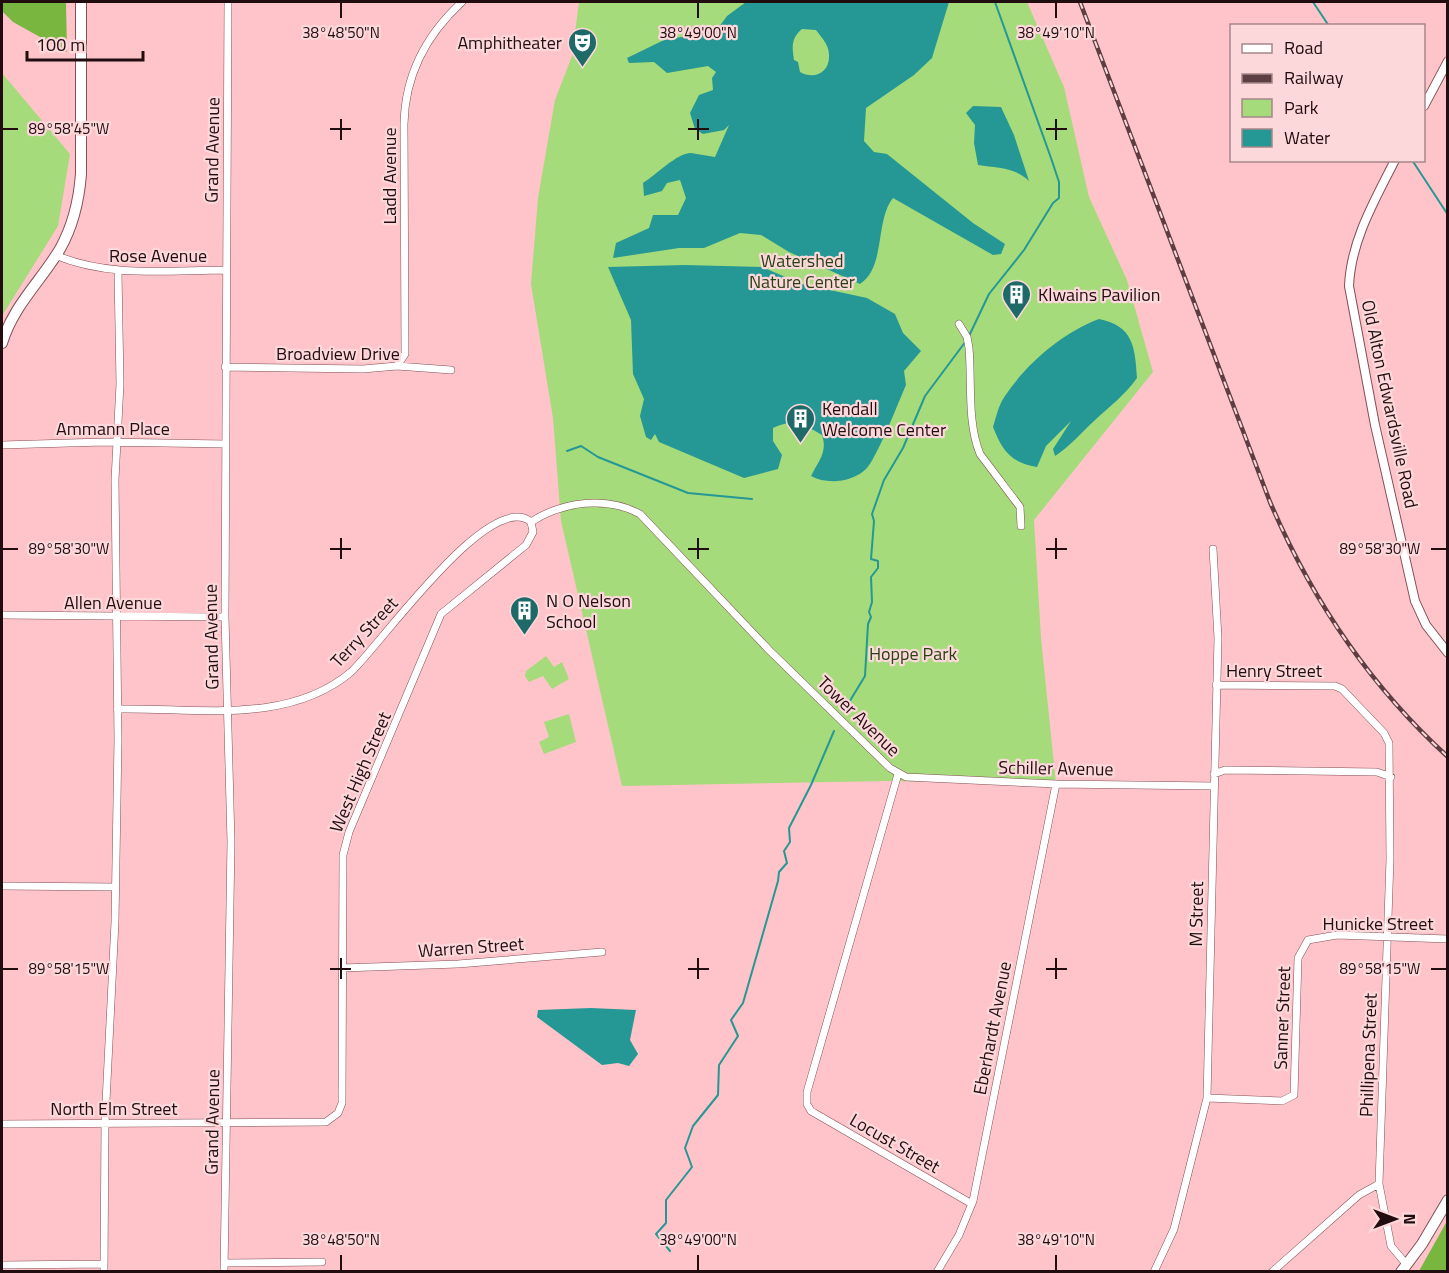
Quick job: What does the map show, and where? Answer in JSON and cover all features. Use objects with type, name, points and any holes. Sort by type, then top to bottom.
[{"type":"main road","points":[[2,343],[11,319],[55,255],[74,217],[80,185],[81,2]]},
{"type":"main road","points":[[1404,1268],[1448,1200]]},
{"type":"street","name":"Grand Avenue","points":[[224,1272],[231,854],[225,617],[228,2]]},
{"type":"street","name":"Ladd Avenue","points":[[398,366],[405,354],[404,124],[406,93],[423,48],[462,2]]},
{"type":"street","points":[[1425,104],[1448,61]]},
{"type":"street","name":"Old Alton Edwardsville Road","points":[[1394,162],[1355,243],[1350,264],[1349,286],[1375,424],[1414,601],[1426,625],[1448,652]]},
{"type":"street","name":"Rose Avenue","points":[[55,255],[90,268],[117,271],[226,270]]},
{"type":"street","points":[[2,1265],[104,1268],[105,1122],[114,975],[116,887],[115,616],[120,384],[117,271]]},
{"type":"street","points":[[959,324],[967,337],[969,348],[972,422],[976,445],[980,454],[1020,507],[1021,526]]},
{"type":"street","name":"Broadview Drive","points":[[225,367],[363,369],[398,366],[451,369]]},
{"type":"street","name":"Ammann Place","points":[[2,445],[117,442],[225,444]]},
{"type":"street","name":"Tower Avenue","points":[[531,522],[547,513],[593,503],[613,503],[640,514],[769,650],[898,774],[807,1092],[807,1104]]},
{"type":"street","name":"Terry Street","points":[[117,709],[227,709],[288,704],[325,690],[364,659],[465,544],[495,523],[514,517],[528,518],[531,522]]},
{"type":"street","name":"West High Street","points":[[334,1118],[342,1103],[345,843],[436,623],[448,606],[526,545],[533,532],[531,522]]},
{"type":"street","name":"M Street","points":[[1154,1272],[1174,1229],[1207,1098],[1218,638],[1213,549]]},
{"type":"street","name":"Allen Avenue","points":[[2,615],[225,617]]},
{"type":"street","name":"Henry Street","points":[[1216,685],[1335,686],[1342,689],[1384,734]]},
{"type":"street","name":"Phillipena Street","points":[[1384,734],[1389,743],[1391,777],[1379,1184],[1391,1246],[1404,1268]]},
{"type":"street","points":[[1214,774],[1226,770],[1377,772],[1391,777]]},
{"type":"street","name":"Schiller Avenue","points":[[898,774],[916,779],[1214,786]]},
{"type":"street","name":"Eberhardt Avenue","points":[[937,1272],[959,1235],[972,1204],[1056,784]]},
{"type":"street","points":[[2,886],[116,887]]},
{"type":"street","name":"Hunicke Street","points":[[1308,940],[1328,936],[1388,935],[1448,939]]},
{"type":"street","name":"Sanner Street","points":[[1207,1098],[1282,1101],[1294,1095],[1298,958],[1308,940]]},
{"type":"street","name":"Warren Street","points":[[342,968],[458,964],[602,952]]},
{"type":"street","name":"Locust Street","points":[[807,1104],[811,1111],[972,1204]]},
{"type":"street","name":"North Elm Street","points":[[2,1124],[326,1122],[334,1118]]},
{"type":"street","points":[[1272,1272],[1359,1195],[1379,1184]]},
{"type":"street","points":[[224,1263],[322,1262]]},
{"type":"green space","points":[[2,2],[66,2],[67,52],[13,22],[2,11]]},
{"type":"green space","name":"Watershed Nature Center","points":[[579,2],[1027,2],[1064,87],[1089,197],[1127,280],[1153,372],[1034,520],[1041,638],[1056,784],[886,781],[622,786],[561,521],[553,418],[531,284],[538,198],[555,100],[572,56]]},
{"type":"green space","points":[[2,73],[70,154],[58,226],[2,316]]},
{"type":"green space","points":[[546,656],[554,667],[562,662],[569,679],[552,689],[543,676],[529,682],[525,676],[526,671]]},
{"type":"green space","points":[[569,714],[576,742],[544,754],[539,742],[549,737],[544,722]]},
{"type":"green space","points":[[1447,1221],[1447,1271],[1419,1271]]},
{"type":"water","points":[[746,2],[949,2],[932,58],[914,75],[866,108],[864,141],[874,152],[887,154],[973,223],[1005,244],[1001,254],[993,255],[893,198],[887,207],[874,266],[860,284],[789,252],[761,235],[740,233],[704,248],[679,248],[613,258],[616,243],[649,228],[653,215],[678,215],[686,198],[680,180],[667,183],[662,191],[644,196],[643,183],[673,160],[685,154],[715,157],[729,125],[724,130],[703,134],[695,129],[690,113],[699,95],[713,90],[712,78],[716,72],[708,66],[667,73],[654,62],[629,63],[627,58],[664,40],[716,31],[727,16]],"holes":[[[802,29],[816,30],[828,48],[829,61],[820,73],[805,74],[800,72],[798,62],[794,60],[793,43]]]},
{"type":"water","points":[[973,106],[1001,107],[1014,135],[1029,181],[1012,171],[978,165],[974,143],[975,125],[966,113]]},
{"type":"water","points":[[685,265],[762,267],[802,284],[867,298],[895,314],[903,333],[921,351],[904,371],[906,385],[881,443],[866,469],[854,477],[840,481],[825,481],[811,476],[824,447],[822,435],[810,428],[793,423],[773,428],[773,441],[782,455],[778,469],[744,478],[659,442],[655,434],[651,440],[646,437],[640,416],[644,399],[633,374],[631,320],[608,267]]},
{"type":"water","points":[[1099,319],[1119,327],[1130,339],[1135,356],[1137,378],[1117,401],[1055,456],[1053,449],[1071,421],[1046,446],[1037,467],[1014,459],[1004,449],[993,427],[1003,399],[1024,372],[1046,350],[1072,332]]},
{"type":"water","points":[[591,1008],[636,1010],[630,1040],[638,1054],[629,1066],[618,1063],[602,1065],[537,1017],[538,1010]]},
{"type":"waterway","points":[[969,336],[989,294],[1024,250],[1053,203],[1059,198],[1059,182],[995,2]]},
{"type":"waterway","points":[[1313,2],[1328,24]]},
{"type":"waterway","points":[[1413,162],[1448,215]]},
{"type":"waterway","points":[[848,704],[865,676],[868,624],[871,617],[869,612],[872,602],[871,577],[878,568],[878,561],[871,559],[874,521],[872,514],[884,480],[903,448],[925,396],[966,341]]},
{"type":"waterway","points":[[567,451],[581,446],[598,457],[688,493],[752,499]]},
{"type":"waterway","points":[[670,1251],[656,1234],[666,1223],[666,1200],[692,1167],[685,1148],[693,1126],[718,1095],[719,1065],[738,1036],[731,1020],[743,1003],[779,872],[787,863],[784,851],[790,842],[789,828],[811,785],[834,731]]},
{"type":"railway","points":[[1080,2],[1270,502],[1286,538],[1324,607],[1368,671],[1419,729],[1448,757]]},
{"type":"place","name":"Amphitheater","points":[[583,68]]},
{"type":"place","name":"Klwains Pavilion","points":[[1017,320]]},
{"type":"place","name":"Kendall Welcome Center","points":[[801,444]]},
{"type":"place","name":"N O Nelson School","points":[[525,636]]},
{"type":"park label","name":"Hoppe Park","points":[[913,653]]}]
